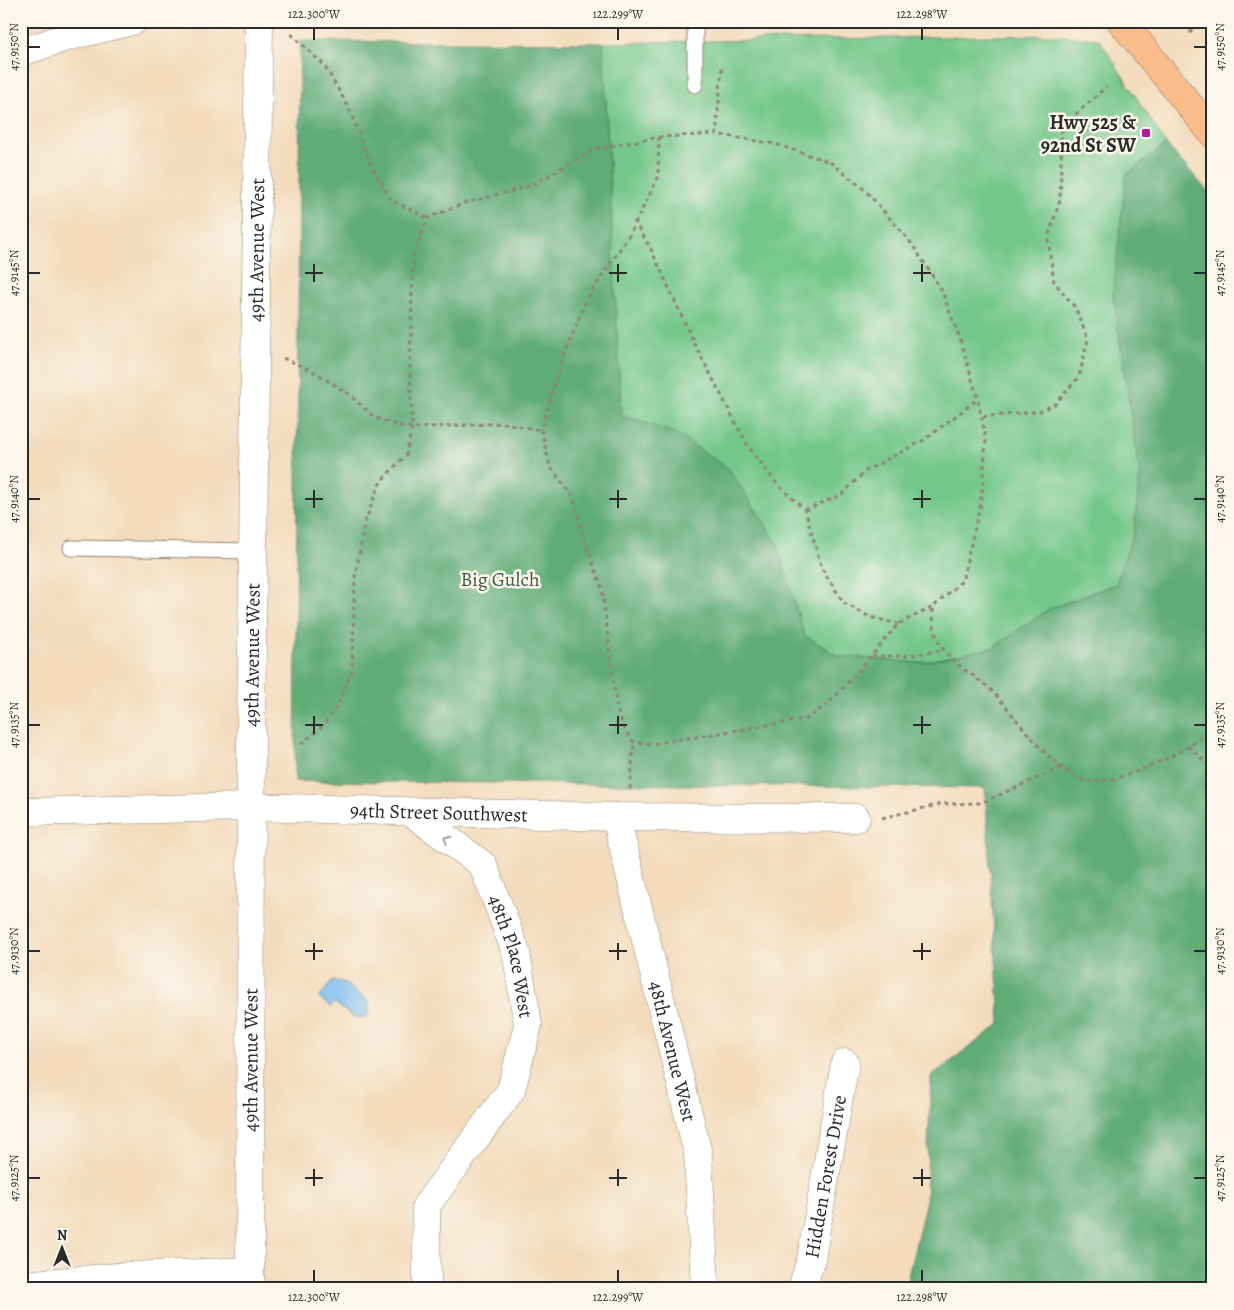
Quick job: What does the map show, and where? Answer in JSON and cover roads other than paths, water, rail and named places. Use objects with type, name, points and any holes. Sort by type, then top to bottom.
[{"type":"main road","points":[[1120,21],[1213,134]]},
{"type":"street","points":[[21,52],[67,37],[133,21]]},
{"type":"street","name":"49th Avenue West","points":[[250,1280],[251,807],[259,21]]},
{"type":"street","name":"94th Street Southwest","points":[[21,812],[251,807],[412,813],[616,817],[856,818]]},
{"type":"street","name":"48th Place West","points":[[412,813],[483,865],[516,952],[528,1025],[511,1090],[426,1206],[428,1289]]},
{"type":"street","name":"48th Avenue West","points":[[616,817],[698,1154],[706,1289]]},
{"type":"street","name":"Hidden Forest Drive","points":[[802,1289],[811,1260],[845,1063]]},
{"type":"street","points":[[21,1285],[130,1276],[250,1280]]},
{"type":"lane","points":[[695,21],[695,84]]},
{"type":"lane","points":[[72,548],[253,550]]},
{"type":"water","points":[[332,981],[343,982],[369,1002],[368,1016],[363,1018],[355,1017],[335,1003],[331,1007],[319,998]]},
{"type":"place","name":"Hwy 525 & 92nd St SW","points":[[1146,133]]},
{"type":"park label","name":"Big Gulch","points":[[500,579]]}]
